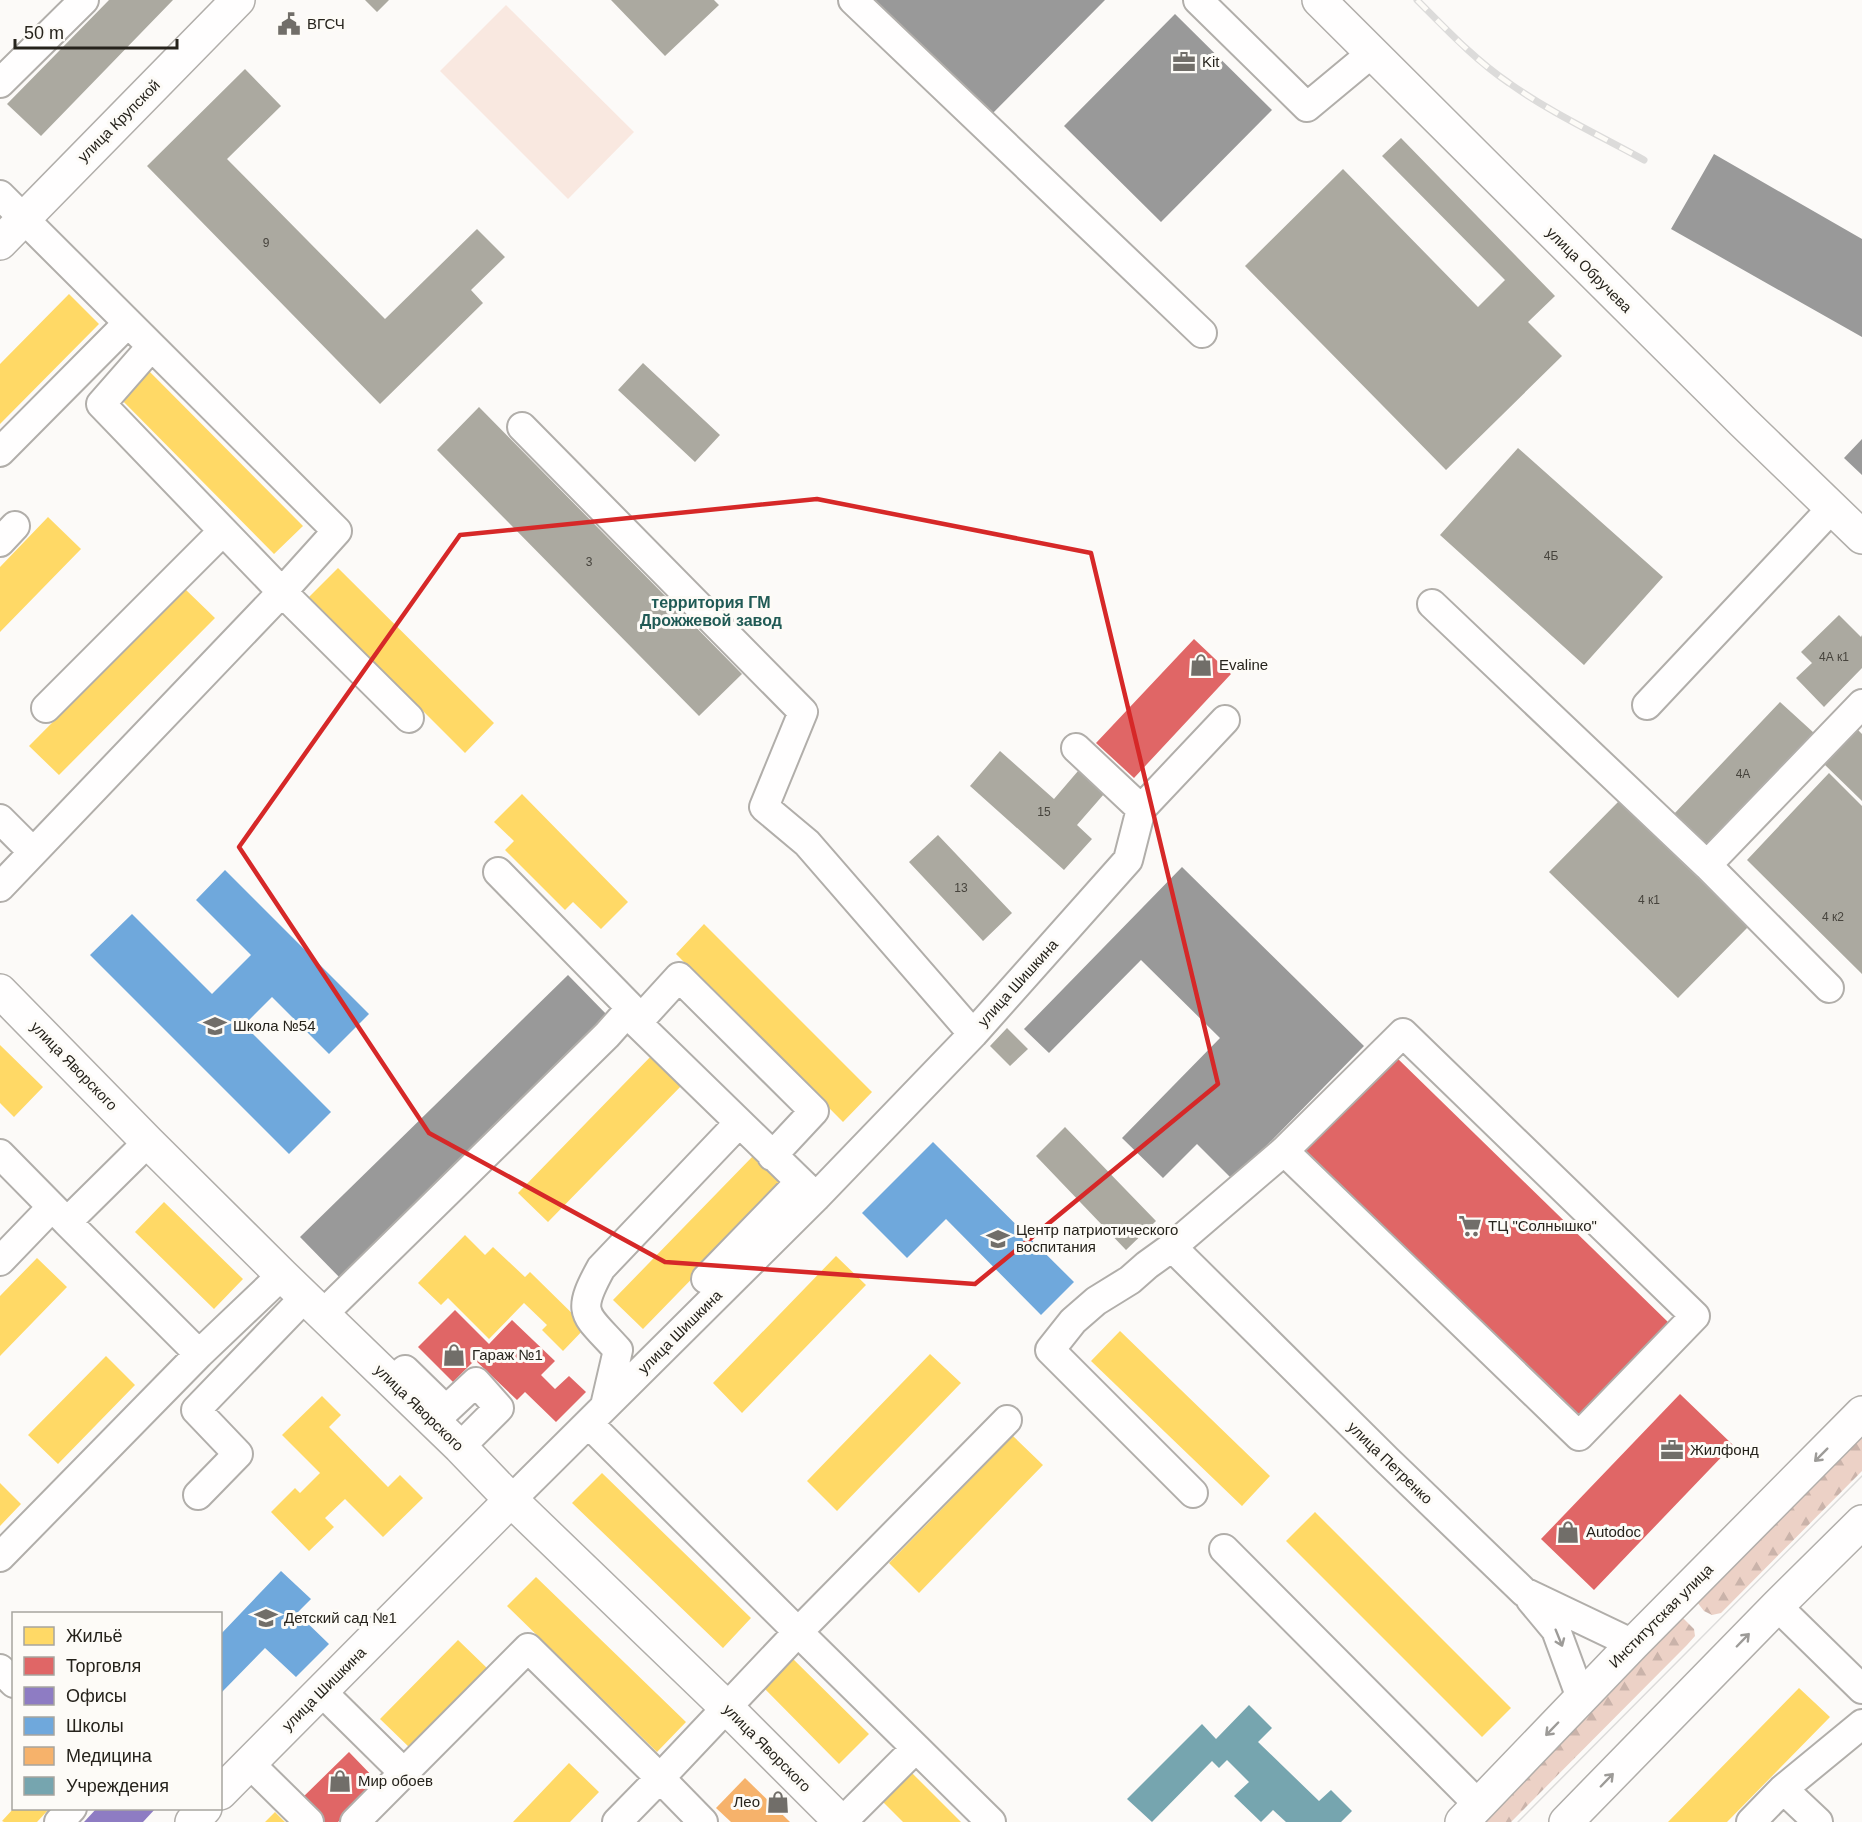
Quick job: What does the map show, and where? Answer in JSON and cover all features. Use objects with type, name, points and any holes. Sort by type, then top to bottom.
[{"type":"main road","name":"улица Крупской","points":[[0,243],[238,0]]},
{"type":"main road","name":"улица Обручева","points":[[1319,0],[1743,422],[1862,537]]},
{"type":"main road","name":"улица Яворского","points":[[0,991],[282,1275],[841,1822]]},
{"type":"main road","name":"Институтская улица","points":[[1470,1814],[1633,1644],[1862,1413]]},
{"type":"main road","name":"улица Шишкина","points":[[222,1791],[511,1500]]},
{"type":"main road","points":[[1577,1818],[1777,1605],[1862,1522]]},
{"type":"main road","points":[[192,1822],[204,1810]]},
{"type":"street","points":[[0,83],[84,0]]},
{"type":"street","points":[[854,0],[1202,333]]},
{"type":"street","points":[[1198,0],[1307,107],[1372,53]]},
{"type":"street","points":[[0,195],[337,531],[282,592],[0,887]]},
{"type":"street","points":[[0,452],[129,323]]},
{"type":"street","points":[[151,347],[101,404],[282,592],[409,718]]},
{"type":"street","points":[[522,427],[803,712],[764,807],[807,843],[973,1034]]},
{"type":"street","points":[[1647,705],[1832,508]]},
{"type":"street","points":[[46,708],[223,531]]},
{"type":"street","points":[[1432,604],[1707,865],[1829,988]]},
{"type":"street","points":[[1707,865],[1860,709]]},
{"type":"street","points":[[1076,748],[1141,809],[1225,720]]},
{"type":"street","name":"улица Шишкина","points":[[511,1500],[597,1415],[808,1189],[973,1034],[1128,860],[1141,809]]},
{"type":"street","points":[[0,819],[33,852]]},
{"type":"street","points":[[498,872],[634,1016],[772,1156],[808,1189],[646,1343],[618,1350]]},
{"type":"street","points":[[198,1495],[238,1454],[196,1410],[314,1306],[607,1035],[634,1016],[679,977],[814,1111],[772,1156]]},
{"type":"street","points":[[1193,1494],[1050,1350],[1073,1321],[1096,1301],[1130,1280],[1172,1247],[1284,1151],[1402,1033],[1695,1316],[1579,1437],[1284,1151]]},
{"type":"street","points":[[618,1350],[587,1315],[585,1301],[593,1283],[602,1268],[739,1123]]},
{"type":"street","points":[[0,1261],[148,1142]]},
{"type":"street","points":[[0,1154],[199,1354]]},
{"type":"street","name":"улица Петренко","points":[[1172,1247],[1524,1592],[1633,1644]]},
{"type":"street","points":[[0,1557],[199,1354],[282,1275]]},
{"type":"street","points":[[618,1350],[597,1415],[798,1632],[990,1822]]},
{"type":"street","points":[[392,1381],[405,1370],[446,1410],[476,1382],[499,1408],[460,1447]]},
{"type":"street","points":[[617,1822],[798,1632],[1007,1420]]},
{"type":"street","points":[[1224,1549],[1470,1814]]},
{"type":"street","points":[[1524,1592],[1556,1630],[1581,1698]]},
{"type":"street","points":[[1777,1605],[1862,1689]]},
{"type":"street","points":[[355,1822],[528,1648],[703,1822]]},
{"type":"street","points":[[0,1669],[12,1681]]},
{"type":"street","points":[[322,1692],[404,1773]]},
{"type":"street","points":[[1751,1822],[1783,1789],[1862,1724]]},
{"type":"street","points":[[841,1822],[916,1749]]},
{"type":"street","points":[[249,1763],[309,1822]]},
{"type":"street","points":[[1783,1789],[1818,1822]]},
{"type":"street","points":[[59,1822],[71,1810]]},
{"type":"street","points":[[179,1810],[192,1822]]},
{"type":"highlighted area","points":[[817,499],[1091,553],[1218,1084],[975,1284],[665,1262],[429,1133],[239,847],[460,535]]},
{"type":"shaded area","points":[[506,5],[634,132],[568,199],[440,71]]},
{"type":"green space","points":[[1862,1432],[1862,1471],[1721,1613],[1712,1615],[1704,1611],[1697,1602]]},
{"type":"green space","points":[[1683,1618],[1694,1629],[1695,1636],[1511,1822],[1467,1822],[1664,1624]]},
{"type":"building: Жильё","points":[[69,294],[99,324],[0,424],[0,364]]},
{"type":"building: Жильё","points":[[143,365],[303,526],[274,554],[115,393]]},
{"type":"building: Жильё","points":[[48,517],[81,549],[0,632],[0,567]]},
{"type":"building: Жильё","points":[[338,568],[494,723],[465,753],[309,597]]},
{"type":"building: Жильё","points":[[185,589],[215,618],[59,775],[29,746]]},
{"type":"building: Жильё","points":[[522,794],[628,902],[601,929],[573,902],[565,910],[505,850],[514,841],[494,822]]},
{"type":"building: Жильё","points":[[704,924],[872,1092],[843,1122],[676,954]]},
{"type":"building: Жильё","points":[[0,1045],[43,1087],[14,1117],[0,1103]]},
{"type":"building: Жильё","points":[[655,1052],[685,1082],[548,1222],[518,1193]]},
{"type":"building: Жильё","points":[[753,1156],[783,1185],[643,1329],[613,1300]]},
{"type":"building: Жильё","points":[[164,1202],[243,1279],[214,1309],[135,1232]]},
{"type":"building: Жильё","points":[[465,1235],[485,1255],[493,1247],[525,1277],[530,1272],[586,1327],[563,1351],[542,1330],[547,1325],[524,1303],[489,1339],[448,1298],[441,1305],[418,1283]]},
{"type":"building: Жильё","points":[[836,1256],[866,1285],[742,1413],[713,1383]]},
{"type":"building: Жильё","points":[[37,1258],[67,1287],[0,1356],[0,1296]]},
{"type":"building: Жильё","points":[[1120,1331],[1270,1476],[1242,1506],[1091,1361]]},
{"type":"building: Жильё","points":[[930,1354],[961,1383],[837,1511],[807,1481]]},
{"type":"building: Жильё","points":[[106,1356],[135,1385],[58,1464],[28,1435]]},
{"type":"building: Жильё","points":[[322,1396],[341,1415],[329,1427],[388,1487],[400,1475],[423,1498],[383,1537],[345,1499],[325,1518],[334,1527],[309,1551],[271,1512],[295,1488],[300,1493],[320,1473],[282,1435]]},
{"type":"building: Жильё","points":[[1013,1436],[1043,1465],[919,1593],[889,1563]]},
{"type":"building: Жильё","points":[[602,1473],[751,1618],[723,1648],[572,1503]]},
{"type":"building: Жильё","points":[[0,1483],[21,1504],[0,1526]]},
{"type":"building: Жильё","points":[[1315,1512],[1511,1708],[1482,1737],[1286,1541]]},
{"type":"building: Жильё","points":[[536,1577],[686,1722],[657,1752],[507,1606]]},
{"type":"building: Жильё","points":[[458,1640],[488,1669],[410,1748],[380,1719]]},
{"type":"building: Жильё","points":[[790,1656],[869,1734],[839,1764],[761,1685]]},
{"type":"building: Жильё","points":[[1799,1688],[1830,1717],[1727,1822],[1668,1822]]},
{"type":"building: Жильё","points":[[569,1763],[599,1792],[570,1822],[513,1822]]},
{"type":"building: Жильё","points":[[907,1768],[961,1822],[903,1822],[878,1797]]},
{"type":"building: Жильё","points":[[12,1810],[48,1810],[37,1822],[2,1821]]},
{"type":"building: Жильё","points":[[275,1812],[285,1822],[265,1822]]},
{"type":"building: Торговля","points":[[1194,639],[1231,674],[1134,778],[1096,743]]},
{"type":"building: Торговля","points":[[1396,1057],[1669,1323],[1575,1420],[1301,1154]]},
{"type":"building: Торговля","points":[[455,1310],[489,1344],[512,1320],[555,1361],[541,1375],[555,1389],[569,1376],[586,1392],[556,1422],[525,1392],[517,1400],[475,1360],[453,1382],[418,1347]]},
{"type":"building: Торговля","points":[[1680,1394],[1733,1445],[1594,1590],[1541,1539]]},
{"type":"building: Торговля","points":[[349,1752],[378,1782],[338,1822],[320,1822],[299,1801]]},
{"type":"building: Офисы","points":[[95,1810],[154,1810],[143,1822],[84,1822]]},
{"type":"building: Школы","points":[[225,870],[369,1014],[329,1054],[272,997],[244,1025],[331,1112],[289,1154],[90,955],[132,914],[212,994],[251,955],[196,900]]},
{"type":"building: Школы","name":"Центр патриотического воспитания","points":[[933,1142],[1074,1282],[1041,1315],[946,1219],[907,1258],[862,1213]]},
{"type":"building: Школы","points":[[281,1571],[311,1599],[297,1613],[329,1644],[296,1677],[265,1648],[222,1692],[222,1633]]},
{"type":"building: Медицина","points":[[745,1778],[790,1822],[731,1822],[716,1808]]},
{"type":"building: Учреждения","points":[[1249,1705],[1272,1728],[1258,1742],[1319,1801],[1331,1790],[1352,1811],[1341,1822],[1286,1822],[1273,1810],[1261,1822],[1234,1796],[1249,1782],[1227,1760],[1219,1768],[1212,1761],[1152,1822],[1127,1799],[1202,1724],[1216,1739]]},
{"type":"building: Промзона","points":[[871,0],[1105,0],[989,117]]},
{"type":"building: Промзона","points":[[1175,14],[1272,110],[1161,222],[1064,126]]},
{"type":"building: Промзона","points":[[1714,154],[1862,239],[1862,337],[1671,229]]},
{"type":"building: Промзона","points":[[1862,439],[1862,475],[1844,458]]},
{"type":"building: Промзона","points":[[1182,867],[1364,1046],[1233,1180],[1197,1144],[1163,1178],[1122,1138],[1220,1038],[1141,960],[1049,1053],[1024,1029]]},
{"type":"building: Промзона","points":[[568,975],[610,1018],[342,1280],[300,1237]]},
{"type":"building: Прочее","points":[[109,0],[173,0],[41,136],[7,104]]},
{"type":"building: Прочее","points":[[365,0],[389,0],[377,12]]},
{"type":"building: Прочее","points":[[611,0],[714,0],[719,5],[665,56]]},
{"type":"building: Прочее","points":[[245,69],[281,106],[227,159],[385,319],[477,229],[505,257],[471,290],[483,303],[380,404],[147,166]]},
{"type":"building: Прочее","points":[[1401,138],[1555,296],[1528,322],[1562,356],[1446,470],[1245,266],[1343,169],[1478,307],[1505,280],[1382,156]]},
{"type":"building: Прочее","points":[[643,363],[720,435],[695,462],[618,390]]},
{"type":"building: Прочее","points":[[479,407],[742,674],[699,716],[437,450]]},
{"type":"building: Прочее","points":[[1518,448],[1663,577],[1584,665],[1440,535]]},
{"type":"building: Прочее","points":[[1839,615],[1861,637],[1862,635],[1862,668],[1824,707],[1796,678],[1812,663],[1801,652]]},
{"type":"building: Прочее","points":[[1780,702],[1814,733],[1706,847],[1673,815]]},
{"type":"building: Прочее","points":[[1858,730],[1862,734],[1862,801],[1824,764]]},
{"type":"building: Прочее","points":[[1000,751],[1054,799],[1078,771],[1104,794],[1077,825],[1092,839],[1064,870],[970,786]]},
{"type":"building: Прочее","points":[[1829,773],[1862,806],[1862,974],[1747,860]]},
{"type":"building: Прочее","points":[[1619,801],[1748,927],[1678,998],[1549,872]]},
{"type":"building: Прочее","points":[[938,835],[1012,913],[983,941],[909,862]]},
{"type":"building: Прочее","points":[[1007,1028],[1028,1049],[1010,1066],[990,1046]]},
{"type":"building: Прочее","points":[[1065,1127],[1156,1221],[1126,1250],[1036,1156]]},
{"type":"tram line","points":[[1518,1822],[1862,1476]]},
{"type":"railway","points":[[1417,0],[1496,74],[1558,114],[1644,160]]},
{"type":"place","name":"ВГСЧ","points":[[289,24]]},
{"type":"place","name":"Kit","points":[[1184,62]]},
{"type":"place","name":"Evaline","points":[[1201,665]]},
{"type":"place","name":"Школа №54","points":[[215,1026]]},
{"type":"place","name":"ТЦ \"Солнышко\"","points":[[1470,1226]]},
{"type":"place","name":"Центр патриотического воспитания","points":[[998,1239]]},
{"type":"place","name":"Гараж №1","points":[[454,1355]]},
{"type":"place","name":"Жилфонд","points":[[1672,1450]]},
{"type":"place","name":"Autodoc","points":[[1568,1532]]},
{"type":"place","name":"Детский сад №1","points":[[266,1618]]},
{"type":"place","name":"Мир обоев","points":[[340,1781]]},
{"type":"place","name":"Лео","points":[[778,1802]]},
{"type":"district","name":"территория ГМ Дрожжевой завод","points":[[711,611]]}]
